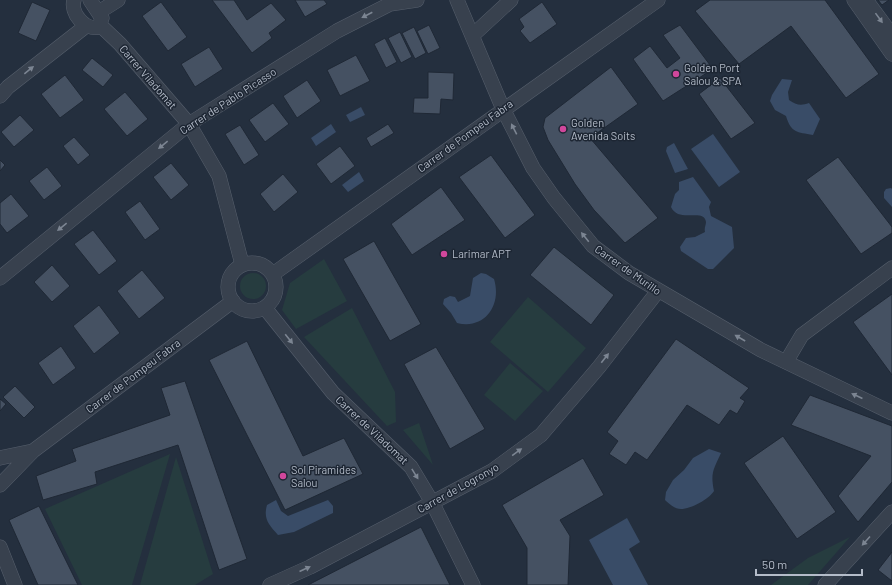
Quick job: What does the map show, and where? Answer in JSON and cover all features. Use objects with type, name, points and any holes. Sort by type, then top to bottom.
[{"type":"street","points":[[74,0],[74,11],[95,21]]},
{"type":"street","points":[[90,0],[95,21]]},
{"type":"street","points":[[0,96],[8,87],[95,21],[118,0]]},
{"type":"street","name":"Carrer de Pablo Picasso","points":[[0,278],[189,124],[337,31],[390,4],[417,0]]},
{"type":"street","name":"Carrer de Murillo","points":[[457,0],[503,109],[533,168],[554,198],[593,246],[629,273],[658,291],[786,362],[892,413]]},
{"type":"street","points":[[473,35],[511,0]]},
{"type":"street","name":"Carrer de Pompeu Fabra","points":[[273,274],[658,0]]},
{"type":"street","points":[[854,0],[892,54]]},
{"type":"street","points":[[866,0],[892,35]]},
{"type":"street","name":"Carrer Viladomat","points":[[95,21],[120,44],[189,124],[219,176],[242,264]]},
{"type":"street","points":[[248,262],[260,263],[270,269],[273,274],[276,281],[275,296],[265,308],[258,310],[244,310],[233,301],[228,288],[229,281],[231,274],[242,264],[248,262]]},
{"type":"street","points":[[786,362],[802,335],[892,268]]},
{"type":"street","name":"Carrer de Logronyo","points":[[270,585],[310,567],[492,471],[541,435],[599,367],[658,291]]},
{"type":"street","name":"Carrer de Pompeu Fabra","points":[[0,485],[33,451],[233,301]]},
{"type":"street","name":"Carrer de Viladomat","points":[[265,308],[333,393],[411,467],[432,502],[473,585]]},
{"type":"street","name":"Carrer de Pompeu Fabra","points":[[0,458],[33,451]]},
{"type":"street","points":[[826,585],[892,512]]},
{"type":"street","points":[[0,547],[13,582]]},
{"type":"street","points":[[0,566],[13,582]]},
{"type":"green space","points":[[324,259],[347,301],[296,329],[282,310],[290,283]]},
{"type":"green space","points":[[253,273],[262,277],[266,286],[262,295],[253,299],[244,295],[240,286],[244,277]]},
{"type":"green space","points":[[528,297],[586,348],[548,392],[490,342]]},
{"type":"green space","points":[[352,308],[395,392],[396,422],[387,426],[304,337]]},
{"type":"green space","points":[[510,363],[543,391],[515,421],[484,395]]},
{"type":"green space","points":[[419,423],[433,465],[403,430]]},
{"type":"green space","points":[[170,454],[132,585],[82,585],[45,509]]},
{"type":"green space","points":[[176,457],[213,574],[195,585],[140,585]]},
{"type":"green space","points":[[850,537],[808,585],[771,585],[808,558]]},
{"type":"water","points":[[782,79],[792,80],[788,92],[789,100],[799,104],[809,103],[820,119],[813,135],[795,131],[790,126],[786,116],[775,110],[770,101]]},
{"type":"water","points":[[361,107],[365,115],[350,122],[346,115]]},
{"type":"water","points":[[331,124],[336,132],[316,146],[311,138]]},
{"type":"water","points":[[713,134],[740,172],[719,187],[691,149]]},
{"type":"water","points":[[674,143],[688,169],[675,173],[666,151],[667,147]]},
{"type":"water","points":[[359,172],[364,181],[348,192],[342,185]]},
{"type":"water","points":[[693,177],[711,202],[709,207],[711,216],[732,227],[734,248],[713,269],[708,269],[681,251],[680,247],[686,238],[695,237],[705,232],[706,222],[704,218],[696,215],[680,214],[675,212],[671,207],[675,194],[679,190],[679,182]]},
{"type":"water","points":[[891,188],[892,207],[884,198],[884,192],[886,189]]},
{"type":"water","points":[[481,273],[494,279],[496,298],[493,306],[483,319],[476,323],[457,323],[443,304],[444,299],[450,296],[455,297],[458,302],[470,296],[473,278]]},
{"type":"water","points":[[709,449],[721,453],[712,479],[714,491],[704,500],[685,509],[672,506],[665,500],[666,492],[673,480],[684,470],[693,458]]},
{"type":"water","points":[[276,500],[281,511],[288,516],[328,500],[333,506],[333,513],[294,532],[278,535],[266,518],[267,505]]},
{"type":"water","points":[[627,518],[640,542],[629,549],[648,585],[613,585],[589,540]]},
{"type":"building","points":[[212,0],[234,0],[247,20],[271,3],[286,20],[269,33],[272,38],[252,53]]},
{"type":"building","points":[[295,0],[324,0],[327,4],[305,17]]},
{"type":"building","points":[[710,0],[825,0],[879,74],[846,98],[791,26],[739,64],[695,11]]},
{"type":"building","points":[[878,0],[889,0],[882,5]]},
{"type":"building","points":[[32,2],[50,10],[36,41],[18,33]]},
{"type":"building","points":[[161,2],[187,37],[168,51],[142,16]]},
{"type":"building","points":[[542,2],[557,24],[530,43],[520,31],[524,27],[519,19]]},
{"type":"building","points":[[429,25],[440,48],[428,54],[417,31]]},
{"type":"building","points":[[680,25],[713,69],[663,101],[633,59],[650,46],[667,68],[680,58],[663,35]]},
{"type":"building","points":[[414,27],[426,53],[415,59],[402,33]]},
{"type":"building","points":[[400,32],[412,57],[401,63],[388,38]]},
{"type":"building","points":[[385,38],[397,62],[386,68],[374,44]]},
{"type":"building","points":[[209,47],[223,69],[195,87],[181,64]]},
{"type":"building","points":[[356,55],[370,81],[340,96],[327,70]]},
{"type":"building","points":[[92,58],[113,75],[103,87],[82,70]]},
{"type":"building","points":[[611,67],[638,104],[590,138],[658,218],[625,243],[594,210],[575,184],[548,140],[543,127],[545,118]]},
{"type":"building","points":[[428,72],[454,73],[453,100],[441,99],[440,114],[413,113],[414,98],[428,98]]},
{"type":"building","points":[[65,75],[84,100],[60,118],[41,94]]},
{"type":"building","points":[[720,78],[755,123],[731,139],[699,94]]},
{"type":"building","points":[[307,80],[321,101],[297,118],[283,96]]},
{"type":"building","points":[[125,92],[148,119],[127,136],[104,109]]},
{"type":"building","points":[[273,103],[289,124],[265,142],[249,120]]},
{"type":"building","points":[[20,115],[34,130],[14,147],[1,132]]},
{"type":"building","points":[[388,124],[394,133],[371,147],[366,138]]},
{"type":"building","points":[[240,125],[259,155],[244,165],[225,134]]},
{"type":"building","points":[[74,137],[90,155],[78,165],[63,146]]},
{"type":"building","points":[[340,146],[355,166],[331,184],[316,164]]},
{"type":"building","points":[[491,155],[535,215],[505,238],[459,177]]},
{"type":"building","points":[[838,157],[892,227],[892,233],[861,254],[806,180]]},
{"type":"building","points":[[0,160],[5,165],[0,171]]},
{"type":"building","points":[[171,163],[189,185],[171,200],[153,177]]},
{"type":"building","points":[[47,167],[62,186],[44,200],[29,181]]},
{"type":"building","points":[[283,174],[298,192],[274,212],[260,194]]},
{"type":"building","points":[[441,187],[465,220],[412,255],[391,224]]},
{"type":"building","points":[[11,194],[29,216],[7,233],[0,224],[0,203]]},
{"type":"building","points":[[140,201],[160,229],[145,240],[125,212]]},
{"type":"building","points":[[93,230],[117,261],[99,275],[74,244]]},
{"type":"building","points":[[374,241],[421,324],[390,341],[343,259]]},
{"type":"building","points":[[554,247],[614,295],[591,325],[530,275]]},
{"type":"building","points":[[52,265],[70,286],[52,302],[34,282]]},
{"type":"building","points":[[142,270],[165,298],[139,319],[117,291]]},
{"type":"building","points":[[892,294],[892,375],[853,322]]},
{"type":"building","points":[[99,305],[120,333],[94,354],[73,326]]},
{"type":"building","points":[[676,339],[749,388],[740,398],[745,401],[737,414],[730,410],[719,425],[687,405],[647,460],[635,452],[626,465],[609,454],[618,441],[607,432]]},
{"type":"building","points":[[247,341],[303,456],[344,438],[363,474],[285,510],[209,360]]},
{"type":"building","points":[[61,346],[76,368],[53,385],[38,363]]},
{"type":"building","points":[[436,347],[485,429],[450,449],[404,364]]},
{"type":"building","points":[[185,381],[247,559],[219,570],[178,445],[95,472],[97,484],[43,500],[36,476],[76,461],[72,449],[170,415],[161,388]]},
{"type":"building","points":[[15,386],[35,407],[24,418],[3,397]]},
{"type":"building","points":[[810,395],[892,426],[892,482],[858,522],[838,496],[871,456],[791,425]]},
{"type":"building","points":[[0,399],[6,404],[0,411]]},
{"type":"building","points":[[783,436],[836,512],[797,539],[744,463]]},
{"type":"building","points":[[583,458],[604,495],[560,520],[570,536],[568,585],[527,585],[527,548],[502,505]]},
{"type":"building","points":[[39,506],[78,585],[38,585],[9,520]]},
{"type":"building","points":[[421,527],[450,585],[308,585]]},
{"type":"building","points":[[892,552],[892,581],[878,570]]},
{"type":"place","name":"Golden Port Salou & SPA","points":[[676,74]]},
{"type":"place","name":"Golden Avenida Soits","points":[[563,129]]},
{"type":"place","name":"Larimar APT","points":[[444,254]]},
{"type":"place","name":"Sol Piramides Salou","points":[[283,476]]}]
